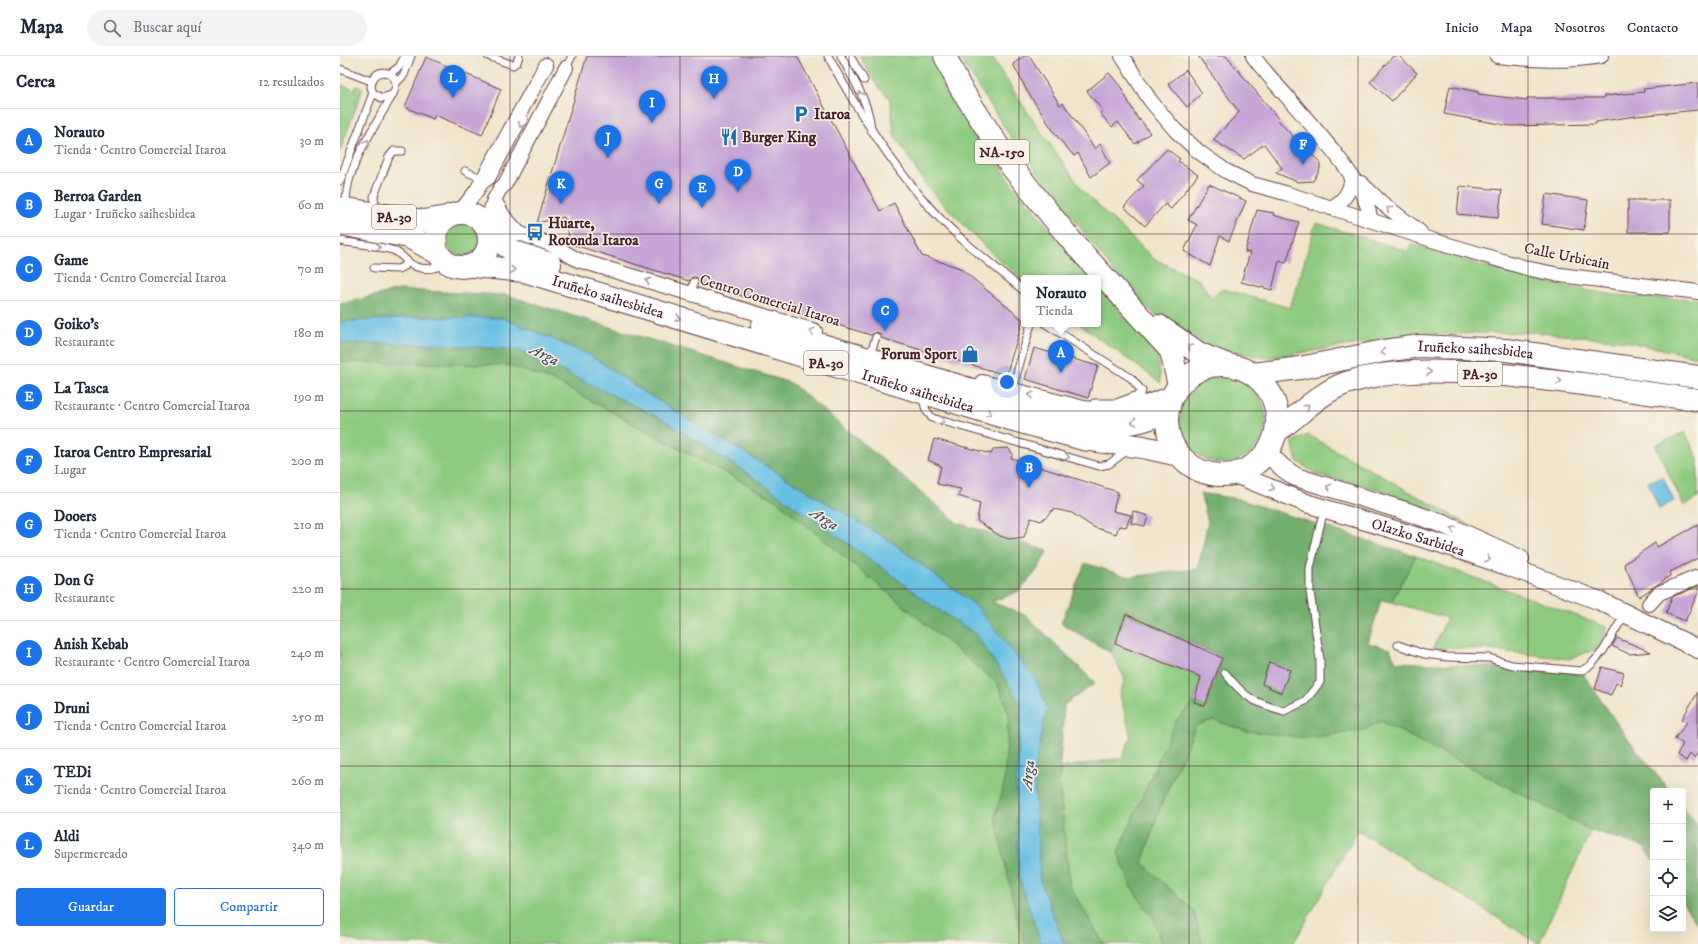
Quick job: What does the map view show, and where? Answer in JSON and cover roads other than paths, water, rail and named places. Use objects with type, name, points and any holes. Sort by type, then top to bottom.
[{"type":"main road","name":"NA-150","points":[[945,56],[960,87],[1011,166],[1071,240],[1132,307]]},
{"type":"main road","name":"PA-30","points":[[343,207],[375,214],[424,221],[453,215],[471,214],[486,225]]},
{"type":"main road","name":"PA-30","points":[[343,207],[409,238],[458,268],[474,266]]},
{"type":"main road","name":"PA-30","points":[[442,258],[435,246],[436,234],[441,223],[453,215]]},
{"type":"main road","points":[[474,266],[482,260],[490,243],[486,225]]},
{"type":"main road","name":"Iruñeko saihesbidea","points":[[486,225],[507,247],[526,257],[1046,412],[1111,424],[1133,424],[1152,418],[1174,395]]},
{"type":"main road","name":"Iruñeko saihesbidea","points":[[474,266],[524,271],[922,392],[1083,439],[1134,446],[1179,455]]},
{"type":"main road","points":[[1132,307],[1170,351],[1174,395]]},
{"type":"main road","points":[[1132,307],[1148,316],[1166,331],[1200,354],[1225,364]]},
{"type":"main road","name":"Iruñeko saihesbidea","points":[[1253,374],[1300,368],[1384,351],[1420,346],[1506,350],[1698,377]]},
{"type":"main road","points":[[1547,355],[1596,354],[1698,369]]},
{"type":"main road","name":"PA-30","points":[[1225,364],[1240,367],[1253,374],[1269,389],[1277,410],[1277,432],[1267,453],[1253,466],[1235,474],[1215,475],[1195,469],[1179,455],[1171,440],[1167,424],[1174,395],[1184,380],[1210,366],[1225,364]]},
{"type":"main road","name":"Iruñeko saihesbidea","points":[[1277,432],[1320,396],[1345,384],[1375,376],[1433,371],[1531,377],[1698,400]]},
{"type":"street","name":"Calle Urbicain","points":[[1122,56],[1150,100],[1175,130],[1199,152],[1226,171],[1252,184],[1432,240],[1560,275],[1698,292]]},
{"type":"street","points":[[1253,56],[1352,177],[1367,203],[1370,220]]},
{"type":"street","points":[[1497,56],[1544,61],[1579,60],[1601,56]]},
{"type":"street","points":[[486,225],[497,194],[505,184],[569,62]]},
{"type":"street","points":[[453,215],[480,185],[548,70]]},
{"type":"street","points":[[1331,208],[1344,200],[1348,194],[1352,177]]},
{"type":"street","points":[[1352,177],[1401,218],[1432,240]]},
{"type":"street","name":"Centro Comercial Itaroa","points":[[497,194],[511,227],[521,235]]},
{"type":"street","name":"Centro Comercial Itaroa","points":[[486,225],[550,244],[578,260],[693,288],[874,343],[1012,390],[1061,403],[1111,412],[1129,409],[1174,395]]},
{"type":"street","name":"Olazko Sarbidea","points":[[1267,453],[1283,468],[1296,477],[1443,524],[1577,586],[1600,602]]},
{"type":"street","name":"Olazko Sarbidea","points":[[1235,474],[1324,508],[1442,544],[1510,567],[1600,602],[1698,649]]},
{"type":"street","points":[[1649,604],[1659,593],[1698,577]]},
{"type":"lane","points":[[389,74],[399,67],[405,56]]},
{"type":"lane","points":[[396,83],[404,75],[411,56]]},
{"type":"lane","points":[[488,56],[513,65],[517,62],[519,56]]},
{"type":"lane","points":[[828,56],[871,131],[926,204],[966,242],[1021,288]]},
{"type":"lane","points":[[841,56],[857,85],[871,118],[871,131]]},
{"type":"lane","points":[[850,56],[864,80]]},
{"type":"lane","points":[[340,69],[371,81]]},
{"type":"lane","points":[[497,194],[500,182],[548,70]]},
{"type":"lane","points":[[340,181],[373,93],[371,81],[379,73],[389,74],[394,78],[396,83],[395,90],[349,177],[343,207]]},
{"type":"lane","points":[[373,93],[382,98],[391,96]]},
{"type":"lane","points":[[375,214],[374,196],[389,157],[394,151],[402,152]]},
{"type":"lane","points":[[466,171],[480,185]]},
{"type":"lane","points":[[340,241],[392,250],[401,254],[407,261],[417,267],[429,270],[442,258]]},
{"type":"lane","points":[[374,268],[398,269],[405,266],[407,261]]},
{"type":"lane","points":[[1012,390],[1030,327]]},
{"type":"lane","points":[[1051,327],[1131,378],[1142,391],[1141,394],[1116,403],[1061,403]]},
{"type":"lane","points":[[1225,673],[1238,689],[1257,703],[1284,711],[1305,701],[1320,682],[1320,659],[1310,592],[1310,568],[1324,508]]},
{"type":"lane","points":[[1398,645],[1424,654],[1448,657],[1488,658],[1512,665],[1581,671],[1591,665],[1603,651],[1620,624],[1628,615]]},
{"type":"water","name":"Arga","points":[[419,317],[503,318],[590,355],[644,392],[890,541],[975,605],[1037,681],[1047,708],[1034,773],[1040,880],[1064,944],[1041,944],[1019,877],[1016,787],[1021,703],[976,634],[931,605],[888,572],[753,477],[662,419],[519,350],[432,344],[340,343],[340,322]]},
{"type":"water","points":[[1663,477],[1674,501],[1659,509],[1648,482]]},
{"type":"place","name":"Aldi","points":[[453,98]]},
{"type":"place","name":"Don G","points":[[714,99]]},
{"type":"place","name":"Itaroa","points":[[801,114]]},
{"type":"place","name":"Anish Kebab","points":[[652,123]]},
{"type":"place","name":"Burger King","points":[[729,137]]},
{"type":"place","name":"Druni","points":[[608,158]]},
{"type":"place","name":"Itaroa Centro Empresarial","points":[[1303,165]]},
{"type":"place","name":"Goiko's","points":[[738,192]]},
{"type":"place","name":"TEDi","points":[[561,204]]},
{"type":"place","name":"Dooers","points":[[659,204]]},
{"type":"place","name":"La Tasca","points":[[702,208]]},
{"type":"place","name":"Huarte, Rotonda Itaroa","points":[[535,232]]},
{"type":"place","name":"Game","points":[[885,331]]},
{"type":"place","name":"Forum Sport","points":[[970,354]]},
{"type":"place","name":"Norauto","points":[[1061,373]]},
{"type":"place","name":"Berroa Garden","points":[[1029,488]]}]
